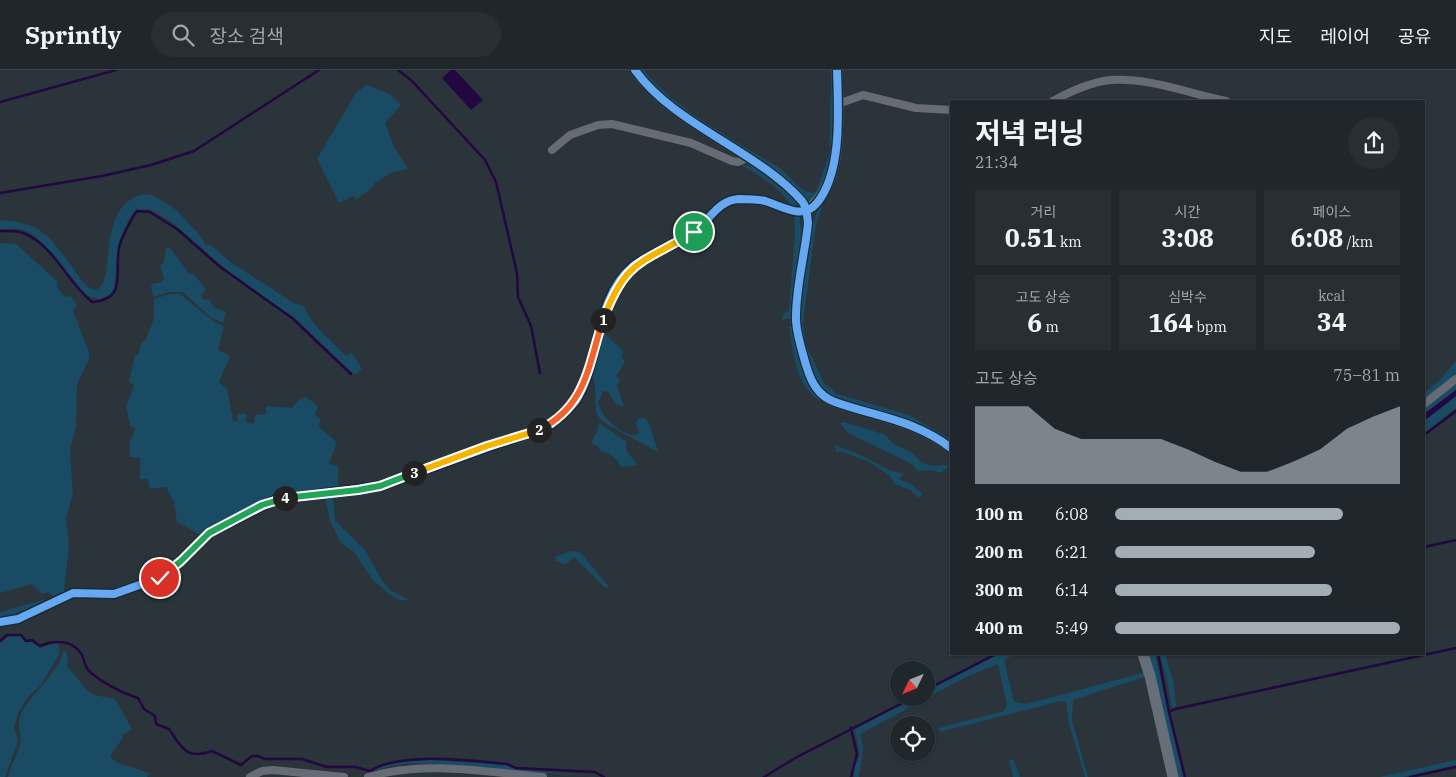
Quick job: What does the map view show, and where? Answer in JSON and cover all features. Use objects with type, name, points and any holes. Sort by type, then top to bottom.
[{"type":"street","points":[[635,70],[643,82],[661,97],[747,158],[796,196],[807,210],[807,238],[796,320],[800,344],[811,382],[828,399],[897,419],[925,431],[950,447]]},
{"type":"street","points":[[0,622],[18,619],[73,593],[114,594],[160,578],[181,561],[209,533],[275,500],[380,486],[487,446],[510,440],[550,425],[577,399],[589,372],[609,303],[621,280],[631,268],[694,232],[727,201],[737,199],[764,200],[793,212],[807,210],[821,198],[828,182],[838,138],[837,70]]},
{"type":"street","points":[[1055,100],[1084,86],[1111,80],[1140,82],[1221,100]]},
{"type":"street","points":[[838,104],[863,96],[916,108],[950,110]]},
{"type":"street","points":[[552,150],[570,135],[598,125],[612,124],[691,143],[732,161],[738,162],[747,158]]},
{"type":"street","points":[[1425,403],[1456,379]]},
{"type":"street","points":[[1143,655],[1150,676],[1173,777]]},
{"type":"street","points":[[368,777],[388,771],[415,767],[543,777]]},
{"type":"street","points":[[250,777],[262,771],[273,770],[344,777]]},
{"type":"shaded area","points":[[451,70],[455,70],[483,100],[471,110],[442,78]]},
{"type":"shaded area","points":[[639,70],[644,70],[671,98],[708,124],[781,169],[805,191],[814,193],[817,189],[830,152],[832,158],[819,195],[809,202],[660,94]]},
{"type":"shaded area","points":[[831,70],[834,70],[834,135],[830,151]]},
{"type":"shaded area","points":[[367,85],[390,94],[401,105],[385,123],[394,147],[408,169],[393,172],[374,183],[374,186],[357,199],[353,196],[339,203],[317,159],[356,93]]},
{"type":"shaded area","points":[[739,164],[754,167],[794,199],[798,207],[794,210],[784,196],[770,183]]},
{"type":"shaded area","points":[[144,194],[152,195],[174,208],[197,232],[206,245],[211,245],[229,261],[294,303],[304,306],[322,333],[346,356],[352,353],[362,369],[354,375],[295,318],[237,279],[172,222],[149,209],[135,210],[128,220],[119,242],[114,288],[111,294],[100,299],[89,296],[79,289],[52,254],[32,234],[20,229],[0,229],[0,220],[27,225],[45,234],[84,282],[95,290],[102,284],[106,274],[112,228],[118,213],[128,201]]},
{"type":"shaded area","points":[[820,201],[823,203],[815,230],[803,323],[806,345],[824,383],[837,394],[909,415],[947,437],[950,439],[950,444],[836,399],[815,382],[799,317],[812,229]]},
{"type":"shaded area","points":[[799,213],[802,235],[792,314],[790,318],[782,320],[783,314],[789,311],[795,232],[794,214]]},
{"type":"shaded area","points":[[0,243],[16,244],[58,282],[57,287],[65,297],[70,296],[77,305],[73,311],[89,352],[89,359],[77,384],[76,426],[70,451],[73,494],[66,518],[69,546],[64,592],[25,612],[0,618],[0,612],[54,597],[49,592],[42,594],[32,584],[0,593]]},
{"type":"shaded area","points":[[166,248],[170,248],[189,274],[193,274],[206,289],[201,295],[202,299],[210,300],[213,307],[226,312],[223,323],[209,316],[183,292],[169,292],[153,297],[151,284],[162,282],[164,278],[160,266],[164,262]]},
{"type":"shaded area","points":[[170,294],[180,294],[208,317],[224,327],[218,350],[230,356],[219,382],[227,389],[233,421],[237,421],[238,414],[247,414],[246,422],[254,424],[255,415],[266,414],[266,406],[292,408],[298,401],[306,397],[318,406],[315,414],[321,420],[318,426],[337,442],[329,463],[338,467],[339,491],[279,496],[202,536],[177,522],[174,502],[166,487],[150,489],[148,479],[140,479],[140,458],[130,457],[130,441],[136,428],[130,426],[126,406],[134,386],[129,381],[135,355],[139,354],[141,343],[145,341],[154,319],[154,299]]},
{"type":"shaded area","points":[[789,326],[793,326],[820,401],[812,395],[801,378],[794,358]]},
{"type":"shaded area","points":[[604,333],[623,351],[622,357],[625,362],[616,376],[620,381],[617,386],[624,406],[617,405],[608,392],[603,391],[598,403],[600,408],[611,423],[631,435],[639,434],[636,422],[639,418],[645,418],[649,423],[658,452],[608,425],[600,419],[596,412],[595,385],[591,372]]},
{"type":"shaded area","points":[[1456,361],[1456,375],[1425,400],[1425,392],[1440,380]]},
{"type":"shaded area","points":[[1456,384],[1456,390],[1425,413],[1425,407]]},
{"type":"shaded area","points":[[1456,390],[1456,396],[1425,420],[1425,413]]},
{"type":"shaded area","points":[[1456,396],[1456,408],[1425,432],[1425,420]]},
{"type":"shaded area","points":[[844,422],[886,435],[892,443],[912,453],[922,463],[933,466],[949,465],[941,473],[931,470],[918,471],[912,464],[848,433],[840,423]]},
{"type":"shaded area","points":[[599,423],[627,442],[627,452],[637,465],[621,467],[615,459],[600,451],[598,446],[591,443]]},
{"type":"shaded area","points":[[835,445],[863,456],[889,470],[904,474],[899,479],[912,485],[922,493],[919,498],[910,490],[895,484],[889,475],[869,462],[841,451],[836,452]]},
{"type":"shaded area","points":[[325,496],[333,498],[335,521],[364,549],[383,582],[391,591],[409,600],[400,600],[389,594],[373,580],[354,552],[341,543],[330,521]]},
{"type":"shaded area","points":[[570,551],[580,552],[609,587],[606,588],[574,557],[565,565],[556,560],[556,557]]},
{"type":"shaded area","points":[[21,636],[25,642],[32,642],[40,648],[58,642],[60,653],[40,686],[27,698],[19,711],[14,727],[18,741],[5,777],[0,777],[0,643],[8,637]]},
{"type":"shaded area","points":[[64,649],[68,657],[67,666],[87,690],[94,695],[115,699],[132,729],[124,734],[110,757],[118,763],[149,774],[147,777],[8,777],[20,744],[20,716],[58,665]]},
{"type":"shaded area","points":[[997,655],[1012,655],[1004,660],[1014,702],[1027,704],[1146,672],[1147,676],[1073,700],[1072,720],[1088,777],[1085,777],[1069,724],[1066,702],[1061,701],[940,732],[939,728],[1004,711],[1007,705],[998,664],[966,677],[935,694],[935,686]]},
{"type":"shaded area","points":[[1148,655],[1155,655],[1183,777],[1176,777]]},
{"type":"shaded area","points":[[1160,655],[1165,655],[1173,680],[1176,707],[1172,708]]},
{"type":"shaded area","points":[[900,706],[912,706],[890,716],[890,718],[860,734],[863,750],[859,777],[854,777],[854,767],[860,755],[855,729]]},
{"type":"shaded area","points":[[417,759],[506,765],[516,769],[600,777],[412,763],[372,771],[381,766]]},
{"type":"shaded area","points":[[1013,759],[1020,777],[1013,777],[1009,760]]},
{"type":"shaded area","points":[[1456,760],[1456,765],[1403,777],[1380,777]]},
{"type":"waterway","points":[[0,102],[116,70]]},
{"type":"waterway","points":[[0,193],[102,176],[151,165],[194,151],[319,70]]},
{"type":"waterway","points":[[398,70],[412,81],[485,160],[496,182],[517,273],[518,297],[531,326],[540,373]]},
{"type":"waterway","points":[[0,231],[18,231],[34,239],[52,255],[83,294],[92,302],[111,296],[115,290],[118,275],[119,248],[123,235],[137,211],[150,212],[177,229],[219,266],[292,318],[351,374]]},
{"type":"waterway","points":[[1425,434],[1456,411]]},
{"type":"waterway","points":[[1425,547],[1456,540]]},
{"type":"waterway","points":[[0,641],[7,635],[21,635],[26,641],[32,640],[40,646],[57,642],[73,646],[82,655],[90,672],[113,688],[138,698],[144,709],[155,716],[156,724],[169,729],[181,747],[190,753],[196,754],[212,751],[241,765],[252,756],[258,756],[265,759],[302,759],[327,767],[355,767],[370,771],[400,761],[437,759],[507,764],[516,768],[595,772],[604,777]]},
{"type":"waterway","points":[[1425,655],[1456,648]]},
{"type":"waterway","points":[[935,685],[994,655]]},
{"type":"waterway","points":[[1158,655],[1169,712],[1185,777]]},
{"type":"waterway","points":[[1169,712],[1175,709],[1424,655]]},
{"type":"waterway","points":[[764,777],[797,757],[896,706]]},
{"type":"waterway","points":[[851,728],[857,754],[851,777]]},
{"type":"waterway","points":[[1410,777],[1456,767]]},
{"type":"cycle path","points":[[635,70],[651,89],[671,106],[763,167],[784,183],[804,203],[808,223],[797,297],[796,321],[808,371],[816,388],[824,396],[835,402],[910,425],[924,431],[950,447]]},
{"type":"cycle path","points":[[0,622],[18,619],[73,593],[114,594],[159,578],[181,561],[209,533],[275,500],[380,486],[550,425],[568,410],[577,399],[590,366],[611,295],[620,280],[632,267],[688,236],[700,227],[715,211],[732,200],[762,200],[799,212],[805,211],[817,203],[825,190],[835,157],[838,120],[837,70]]},
{"type":"route","points":[[160,578],[181,561],[209,533],[235,521],[262,505],[290,497],[380,486],[487,446],[538,431],[550,425],[560,418],[577,399],[589,372],[602,322],[614,291],[621,280],[631,268],[694,232]]}]
